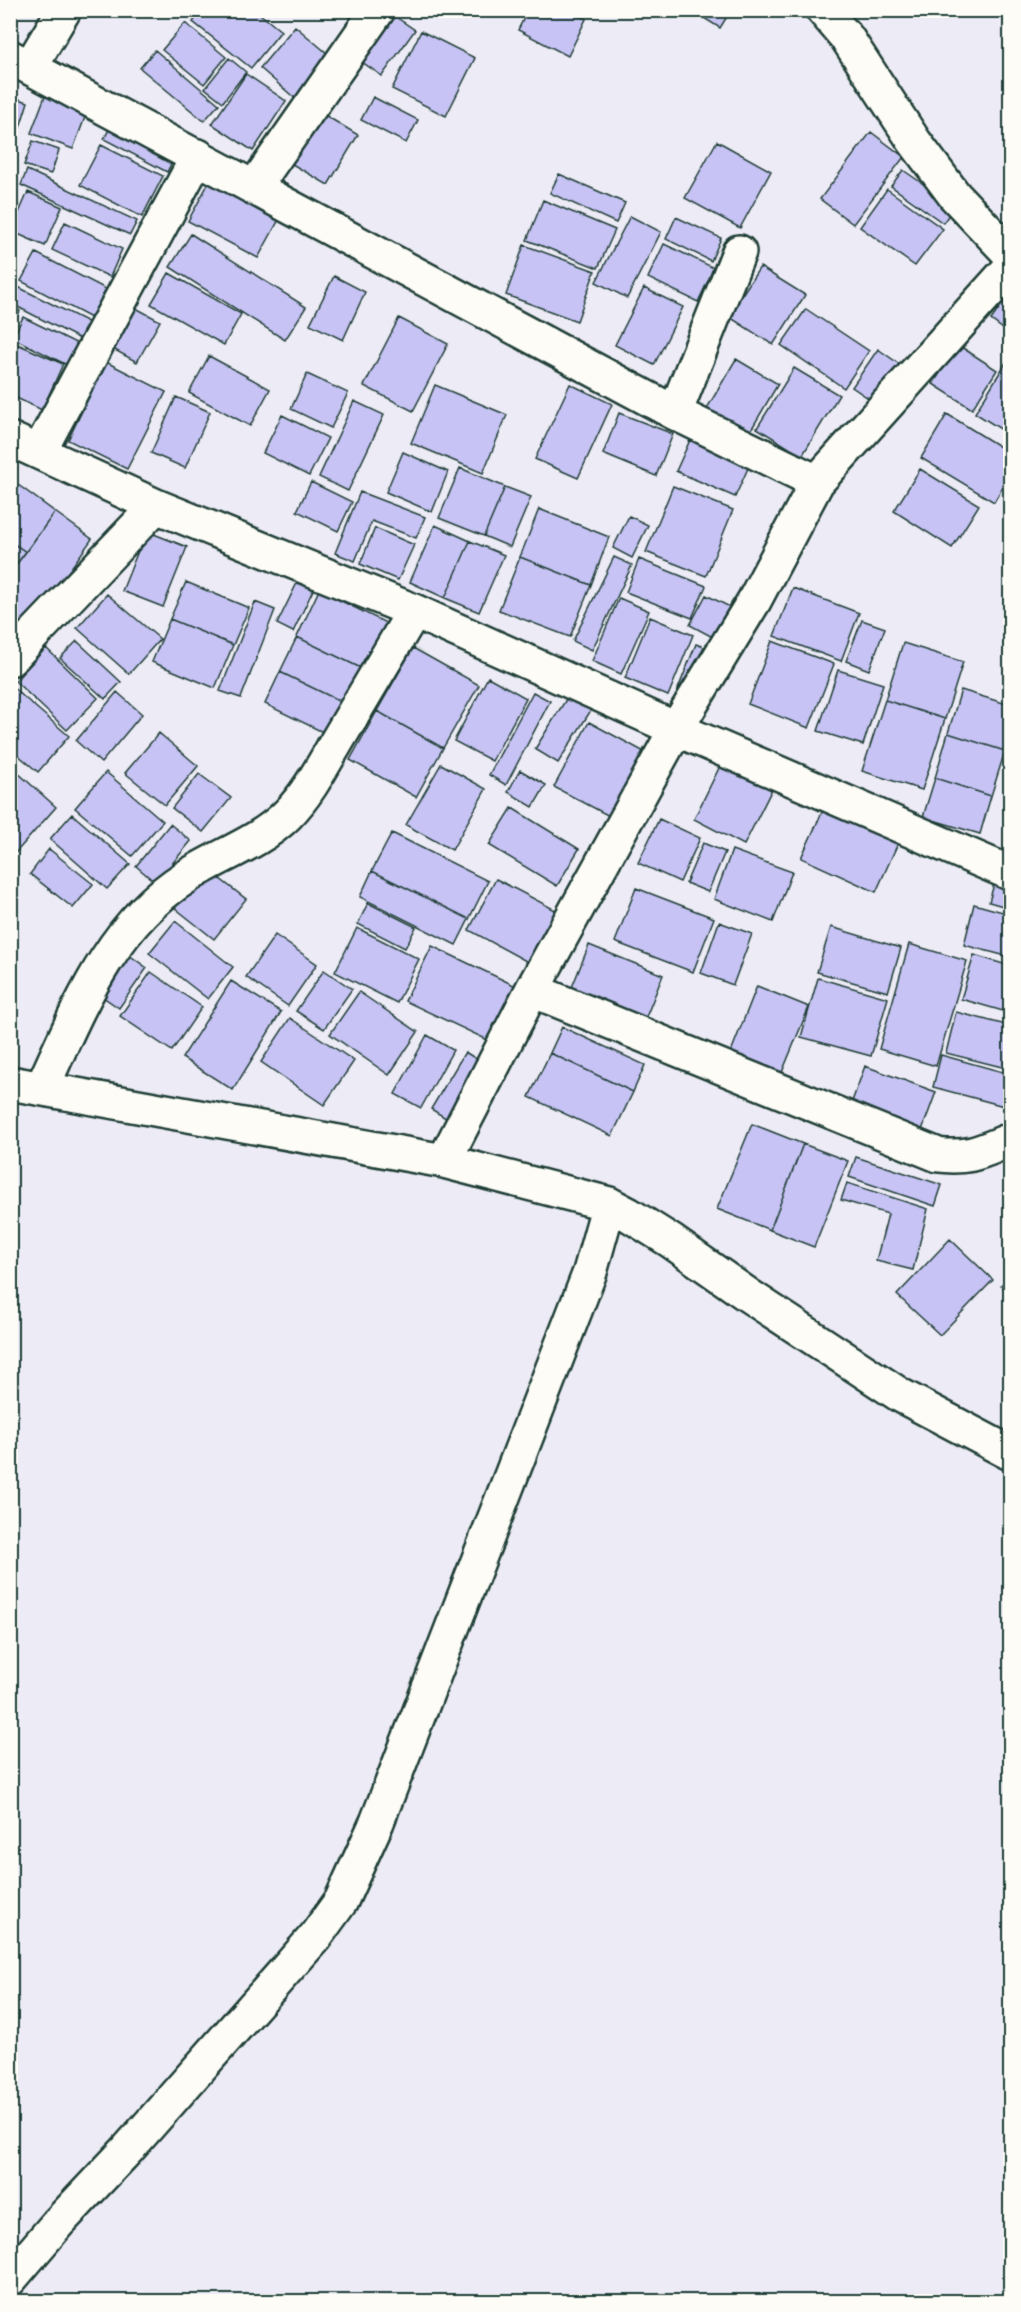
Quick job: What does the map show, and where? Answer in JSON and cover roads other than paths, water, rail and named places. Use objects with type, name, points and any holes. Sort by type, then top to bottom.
[{"type":"street","points":[[64,10],[20,62],[675,413],[818,482]]},
{"type":"street","points":[[255,186],[378,10]]},
{"type":"street","points":[[823,10],[847,38],[914,141],[955,196],[1011,254]]},
{"type":"street","points":[[198,156],[25,445],[156,506],[414,611],[676,729],[1011,873]]},
{"type":"street","points":[[675,413],[740,252]]},
{"type":"street","points":[[444,1161],[532,990],[676,729],[754,601],[818,482],[1011,268]]},
{"type":"street","points":[[14,649],[156,506]]},
{"type":"street","points":[[42,1088],[107,955],[146,907],[184,877],[265,832],[286,816],[308,789],[414,611]]},
{"type":"street","points":[[532,990],[938,1155],[960,1158],[1011,1140]]},
{"type":"street","points":[[10,1083],[444,1161],[606,1214],[628,1214],[900,1395],[1011,1453]]},
{"type":"street","points":[[10,2279],[315,1936],[341,1901],[377,1822],[590,1272],[606,1214]]}]
